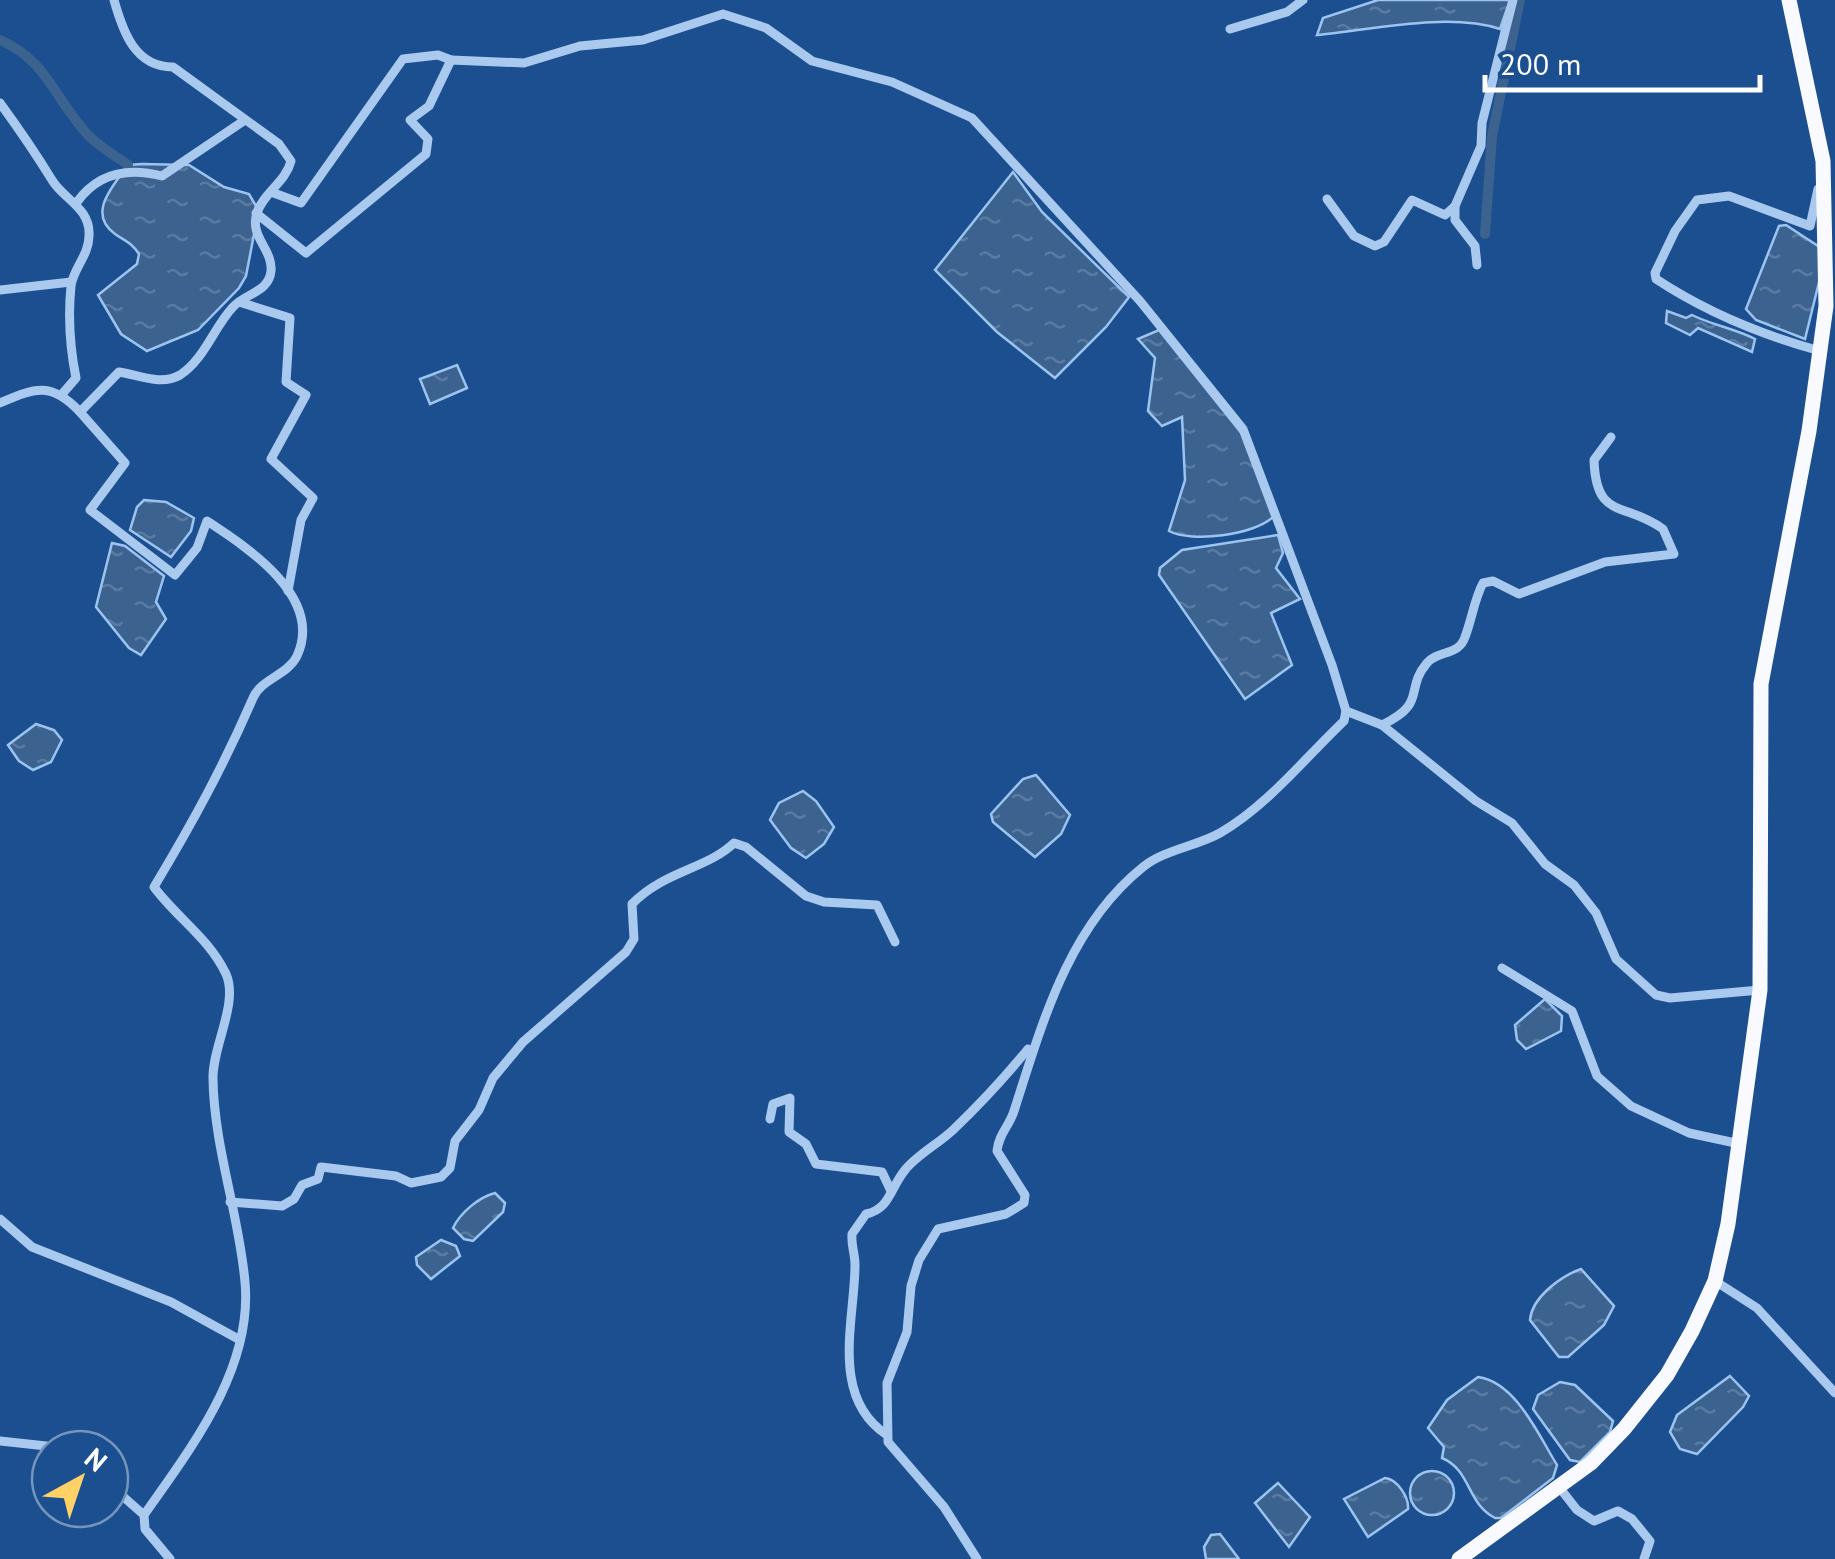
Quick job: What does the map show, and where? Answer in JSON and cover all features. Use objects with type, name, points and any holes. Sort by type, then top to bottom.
[{"type":"highway","points":[[1459,1559],[1559,1488],[1624,1430],[1666,1375],[1715,1281],[1740,1144],[1760,990],[1761,684],[1822,352],[1828,229],[1823,160],[1789,0]]},
{"type":"street","points":[[80,412],[120,372],[157,381],[180,375],[239,302],[265,287],[271,274],[270,256],[256,236],[256,213],[288,171],[291,161],[279,144],[173,67],[158,67],[139,56],[121,25],[114,0]]},
{"type":"street","points":[[1230,29],[1288,12],[1303,0]]},
{"type":"street","points":[[1327,199],[1354,236],[1376,246],[1384,242],[1412,200],[1446,215],[1455,206],[1481,146],[1482,123],[1512,0]]},
{"type":"street","points":[[271,192],[301,203],[403,59],[438,55],[452,60],[524,64],[580,46],[643,40],[723,14],[766,28],[812,61],[892,82],[972,118],[1140,301],[1243,429],[1346,711],[1344,720],[1244,816],[1219,833],[1145,865],[1078,944],[1032,1043],[1013,1117],[1000,1131],[997,1151],[1026,1199],[1018,1210],[938,1229],[919,1260],[910,1286],[907,1332],[887,1383],[888,1442],[944,1507],[977,1559]]},
{"type":"street","points":[[256,213],[306,253],[426,154],[428,139],[410,120],[429,106],[452,60]]},
{"type":"street","points":[[0,104],[43,161],[53,184],[77,202],[90,232],[83,264],[71,282],[70,339],[76,378],[62,393]]},
{"type":"street","points":[[77,202],[91,183],[127,171],[162,176],[245,120]]},
{"type":"street","points":[[1822,352],[1726,318],[1678,294],[1656,279],[1654,273],[1686,212],[1697,200],[1711,196],[1739,199],[1810,226],[1823,160]]},
{"type":"street","points":[[1455,206],[1455,220],[1475,246],[1477,264]]},
{"type":"street","points":[[0,290],[71,282]]},
{"type":"street","points":[[239,302],[290,318],[286,382],[306,396],[271,459],[313,498],[300,520],[288,591]]},
{"type":"street","points":[[0,402],[38,388],[62,393],[126,462],[90,510],[174,575],[197,548],[207,522],[261,559],[288,591],[303,628],[296,658],[254,695],[222,773],[154,887],[165,902],[187,918],[225,972],[230,987],[212,1078],[245,1282],[240,1340],[208,1418],[144,1515]]},
{"type":"street","points":[[1382,725],[1410,708],[1424,666],[1458,648],[1465,639],[1480,587],[1487,580],[1518,594],[1605,562],[1674,554],[1663,529],[1611,507],[1598,493],[1594,460],[1611,436]]},
{"type":"street","points":[[1346,711],[1382,725],[1476,800],[1512,823],[1545,864],[1574,886],[1596,913],[1616,959],[1656,995],[1670,998],[1760,990]]},
{"type":"street","points":[[230,1202],[282,1206],[294,1200],[302,1186],[318,1178],[321,1167],[396,1176],[411,1182],[441,1177],[450,1168],[454,1141],[479,1110],[493,1078],[523,1042],[626,952],[634,939],[632,904],[647,888],[678,870],[723,854],[734,843],[746,847],[806,896],[824,902],[877,905],[894,942]]},
{"type":"street","points":[[1502,968],[1572,1011],[1598,1076],[1630,1106],[1689,1133],[1740,1144]]},
{"type":"street","points":[[887,1435],[877,1428],[850,1378],[848,1319],[856,1262],[852,1234],[866,1214],[878,1212],[888,1203],[891,1191],[912,1162],[956,1128],[1032,1043]]},
{"type":"street","points":[[770,1119],[772,1104],[790,1098],[789,1132],[806,1144],[816,1164],[882,1172],[891,1191]]},
{"type":"street","points":[[0,1219],[32,1247],[172,1302],[240,1340]]},
{"type":"street","points":[[1715,1281],[1758,1308],[1835,1394]]},
{"type":"street","points":[[0,1441],[30,1444]]},
{"type":"street","points":[[1559,1488],[1584,1517],[1594,1520],[1624,1512],[1650,1542],[1644,1559]]},
{"type":"street","points":[[130,1503],[144,1515],[146,1529],[170,1559]]},
{"type":"water","points":[[1378,0],[1510,0],[1500,29],[1433,22],[1317,35],[1323,18]]},
{"type":"water","points":[[128,165],[189,165],[224,187],[249,194],[256,206],[246,276],[239,288],[198,330],[147,351],[121,334],[98,295],[137,264],[139,254],[107,226],[103,208]]},
{"type":"water","points":[[1013,172],[1042,212],[1129,297],[1106,327],[1055,378],[997,332],[935,270]]},
{"type":"water","points":[[1786,225],[1821,248],[1823,266],[1805,339],[1756,320],[1746,309],[1779,226]]},
{"type":"water","points":[[1667,311],[1686,318],[1692,315],[1755,339],[1752,352],[1698,328],[1690,335],[1666,323]]},
{"type":"water","points":[[1159,330],[1242,434],[1273,517],[1264,523],[1238,533],[1207,537],[1169,531],[1185,480],[1182,417],[1162,426],[1148,411],[1155,358],[1138,339]]},
{"type":"water","points":[[457,365],[467,388],[430,404],[420,379]]},
{"type":"water","points":[[144,500],[166,502],[194,518],[191,531],[171,557],[130,530],[137,507]]},
{"type":"water","points":[[1278,535],[1283,553],[1276,568],[1300,599],[1271,613],[1292,665],[1245,699],[1159,575],[1160,568],[1182,550]]},
{"type":"water","points":[[112,543],[125,546],[164,576],[156,602],[166,619],[141,655],[129,648],[96,607]]},
{"type":"water","points":[[36,724],[54,730],[62,740],[51,762],[33,770],[19,761],[8,745]]},
{"type":"water","points":[[1036,775],[1070,815],[1061,834],[1035,857],[993,822],[991,814],[1023,779]]},
{"type":"water","points":[[803,791],[816,801],[834,827],[824,844],[806,858],[791,848],[770,820],[779,803]]},
{"type":"water","points":[[1545,999],[1562,1016],[1561,1031],[1526,1049],[1517,1040],[1515,1025]]},
{"type":"water","points":[[495,1193],[505,1203],[503,1212],[473,1241],[464,1239],[453,1228],[456,1222],[477,1202]]},
{"type":"water","points":[[441,1240],[456,1246],[460,1256],[431,1279],[417,1265],[416,1257]]},
{"type":"water","points":[[1581,1269],[1614,1306],[1604,1325],[1568,1357],[1559,1357],[1530,1320],[1532,1311],[1549,1288]]},
{"type":"water","points":[[1730,1376],[1749,1396],[1743,1407],[1697,1454],[1680,1449],[1670,1432],[1677,1415]]},
{"type":"water","points":[[1478,1377],[1492,1381],[1515,1399],[1557,1465],[1553,1478],[1501,1518],[1495,1518],[1479,1504],[1459,1470],[1442,1458],[1444,1447],[1428,1428],[1447,1400]]},
{"type":"water","points":[[1560,1382],[1575,1385],[1613,1421],[1610,1432],[1580,1462],[1570,1460],[1533,1409],[1538,1395]]},
{"type":"water","points":[[1432,1471],[1448,1477],[1454,1493],[1448,1509],[1432,1515],[1416,1509],[1410,1493],[1416,1477]]},
{"type":"water","points":[[1385,1478],[1401,1489],[1408,1509],[1368,1537],[1344,1499]]},
{"type":"water","points":[[1278,1483],[1310,1517],[1289,1547],[1255,1503]]},
{"type":"water","points":[[1220,1534],[1239,1559],[1206,1559],[1204,1547],[1211,1535]]},
{"type":"waterway","points":[[1485,234],[1492,136],[1520,0]]},
{"type":"waterway","points":[[0,40],[30,59],[90,137],[128,165]]}]
